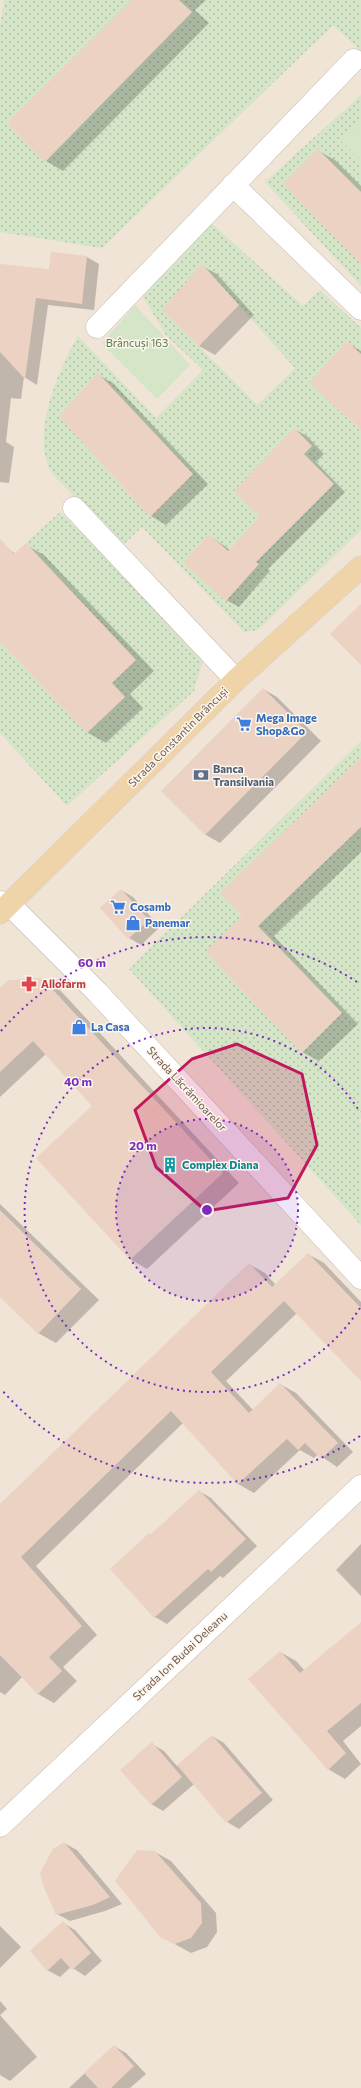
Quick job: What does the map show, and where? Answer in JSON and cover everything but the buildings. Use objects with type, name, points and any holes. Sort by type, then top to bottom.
[{"type":"main road","name":"Strada Constantin Brâncuși","points":[[3,906],[236,680],[361,567]]},
{"type":"street","points":[[97,327],[354,60]]},
{"type":"street","points":[[233,186],[361,310]]},
{"type":"street","points":[[74,508],[236,680]]},
{"type":"street","name":"Strada Lăcrămioarelor","points":[[3,906],[97,992],[361,1278]]},
{"type":"street","name":"Strada Ion Budai Deleanu","points":[[0,1826],[361,1486]]},
{"type":"highlighted area","points":[[237,1044],[302,1074],[317,1145],[288,1198],[206,1211],[156,1167],[135,1110],[192,1059]]},
{"type":"shaded area","points":[[0,0],[361,0],[361,2088],[0,2088]]},
{"type":"green space","points":[[4,0],[132,0],[7,123],[45,161],[192,13],[179,0],[361,0],[361,51],[333,25],[102,248],[0,232],[0,26]]},
{"type":"green space","points":[[361,95],[361,192],[318,150],[361,264],[361,286],[265,182]]},
{"type":"green space","points":[[361,122],[361,162],[341,141]]},
{"type":"green space","points":[[208,220],[303,306],[320,290],[361,328],[361,354],[347,341],[309,383],[359,429],[361,427],[361,530],[258,630],[244,632],[142,527],[124,544],[56,478],[51,471],[45,456],[45,421],[50,402],[63,366],[78,336],[156,418],[203,370],[166,335],[142,295]],"holes":[[[202,264],[295,368],[257,405],[163,310]],[[98,374],[193,474],[150,517],[59,416]],[[294,428],[312,446],[304,454],[281,537],[234,491]],[[209,534],[228,551],[235,543],[259,564],[226,601],[183,563]]]},
{"type":"green space","name":"Brâncuși 163","points":[[135,305],[190,365],[157,399],[102,344]]},
{"type":"green space","points":[[60,512],[179,629],[203,660],[194,691],[67,806],[0,733],[0,642],[87,733],[125,697],[112,683],[136,660],[26,543]]},
{"type":"green space","points":[[361,741],[361,758],[221,893],[242,916],[302,1052],[342,1013],[258,926],[361,827],[361,1119],[359,1121],[361,1123],[361,1225],[129,969]]},
{"type":"place","name":"Mega Image Shop&Go","points":[[244,724]]},
{"type":"place","name":"Banca Transilvania","points":[[201,775]]},
{"type":"place","name":"Cosamb","points":[[118,907]]},
{"type":"place","name":"Panemar","points":[[133,923]]},
{"type":"place","name":"Allofarm","points":[[29,984]]},
{"type":"place","name":"La Casa","points":[[79,1027]]},
{"type":"place","name":"Complex Diana","points":[[170,1165]]}]
